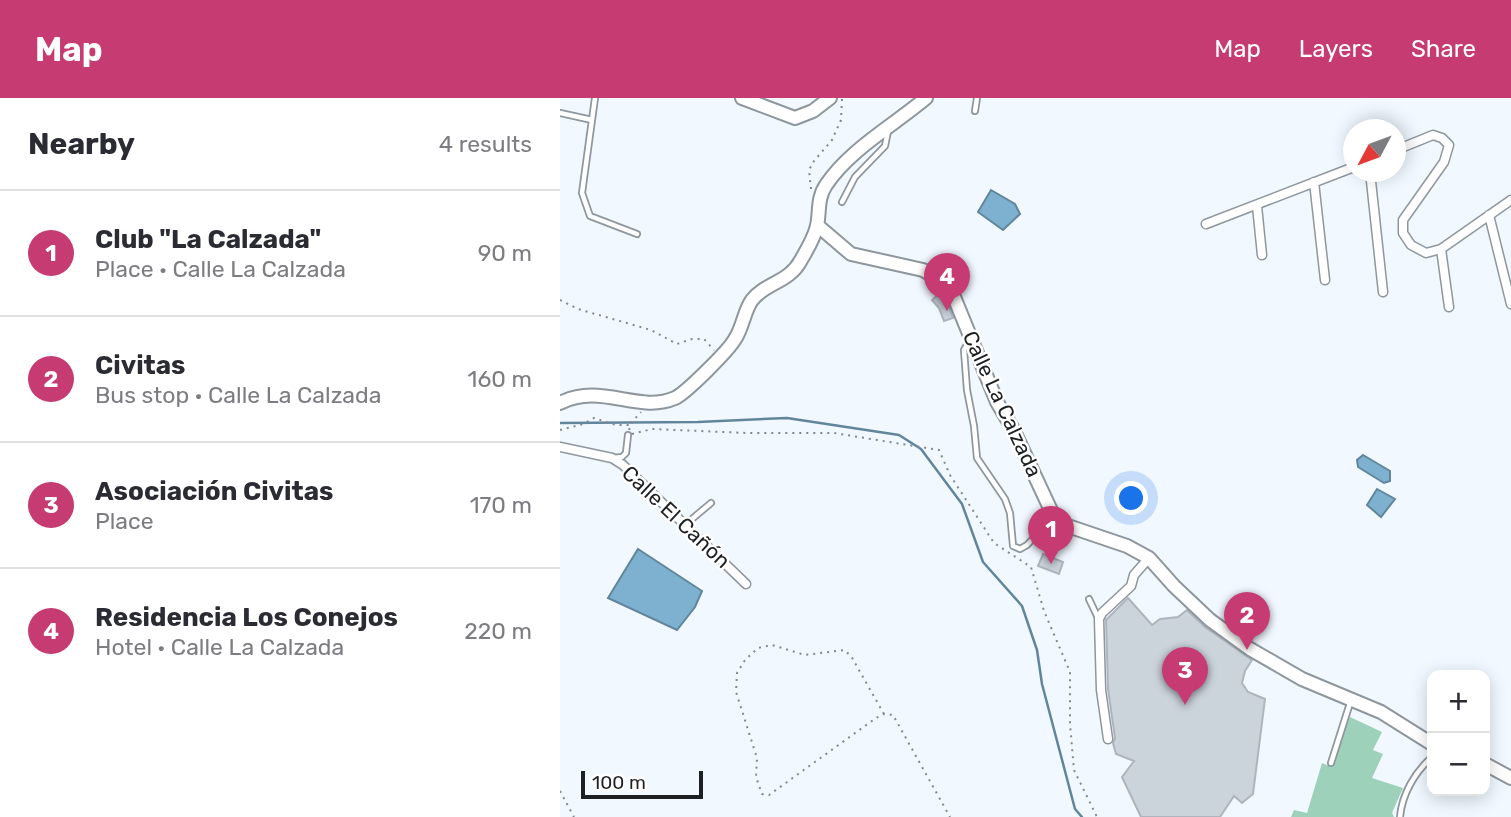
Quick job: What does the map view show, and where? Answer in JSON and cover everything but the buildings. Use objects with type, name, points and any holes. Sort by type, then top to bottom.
[{"type":"main road","points":[[742,98],[795,118],[813,111],[830,98]]},
{"type":"main road","points":[[560,403],[574,396],[593,394],[640,402],[660,402],[685,392],[735,340],[750,302],[760,291],[785,280],[800,263],[817,225],[819,202],[824,187],[839,170],[926,98]]},
{"type":"main road","name":"Calle La Calzada","points":[[817,225],[851,254],[922,270],[939,279],[952,292],[997,402],[1014,431],[1055,517]]},
{"type":"main road","points":[[1055,517],[1071,528],[1127,546],[1149,558],[1210,620],[1250,649],[1302,679],[1381,712],[1427,741]]},
{"type":"main road","points":[[1490,767],[1511,778]]},
{"type":"street","points":[[1406,146],[1433,135],[1442,138],[1449,145],[1444,162],[1403,220],[1403,233],[1411,245],[1426,253],[1441,249],[1511,200]]},
{"type":"street","points":[[1206,224],[1343,171]]},
{"type":"street","points":[[1314,182],[1325,280]]},
{"type":"street","points":[[1371,182],[1383,292]]},
{"type":"street","points":[[1257,206],[1262,255]]},
{"type":"street","points":[[1489,215],[1511,304]]},
{"type":"street","points":[[1441,249],[1449,307]]},
{"type":"street","name":"Calle El Cañón","points":[[560,447],[612,458],[623,465],[746,584]]},
{"type":"street","points":[[1108,739],[1101,690],[1099,619],[1131,586],[1134,575],[1149,558]]},
{"type":"lane","points":[[595,98],[582,193],[585,204],[590,216],[637,234]]},
{"type":"lane","points":[[975,111],[977,98]]},
{"type":"lane","points":[[560,113],[592,120]]},
{"type":"lane","points":[[842,202],[855,177],[885,146],[889,127]]},
{"type":"lane","points":[[970,338],[964,350],[977,458],[1005,499],[1010,513],[1013,546],[1020,549],[1027,545],[1055,517]]},
{"type":"lane","points":[[612,458],[622,457],[626,453],[628,435]]},
{"type":"lane","points":[[686,524],[710,503]]},
{"type":"lane","points":[[1089,600],[1099,619]]},
{"type":"lane","points":[[1331,763],[1352,699]]},
{"type":"lane","points":[[1401,817],[1401,804],[1410,785],[1427,763]]},
{"type":"path","points":[[819,202],[812,195],[809,170],[832,140],[842,120],[842,98]]},
{"type":"path","points":[[560,300],[578,309],[651,330],[677,344],[692,339],[704,340],[719,356]]},
{"type":"path","points":[[560,430],[583,425],[594,418],[616,425],[631,425]]},
{"type":"path","points":[[628,435],[652,429],[834,433],[939,450],[950,475],[994,543],[1031,567],[1044,611],[1070,672],[1070,724],[1074,770],[1097,817]]},
{"type":"path","points":[[884,714],[851,656],[844,650],[806,655],[772,645],[758,648],[745,660],[737,673],[736,692],[757,758],[755,777],[762,794],[769,795],[876,718],[884,714],[893,715],[950,817]]},
{"type":"path","points":[[560,791],[574,817]]},
{"type":"green space","points":[[1350,717],[1382,732],[1373,750],[1383,754],[1372,778],[1403,788],[1392,813],[1394,817],[1291,817],[1294,810],[1307,813],[1322,763],[1329,766]]},
{"type":"water","points":[[991,190],[1015,204],[1020,214],[1003,230],[978,212]]},
{"type":"water","points":[[1363,455],[1390,471],[1390,481],[1384,483],[1358,467],[1357,460]]},
{"type":"water","points":[[1377,489],[1395,499],[1381,517],[1367,505]]},
{"type":"water","points":[[638,549],[702,591],[695,607],[677,630],[608,598]]},
{"type":"waterway","points":[[560,423],[787,418],[899,435],[921,449],[962,504],[983,562],[1022,606],[1037,650],[1042,684],[1075,809],[1082,817]]},
{"type":"place","name":"Residencia Los Conejos","points":[[947,311]]},
{"type":"place","name":"Club \"La Calzada\"","points":[[1051,564]]},
{"type":"place","name":"Civitas","points":[[1247,650]]},
{"type":"place","name":"Asociación Civitas","points":[[1185,705]]}]
